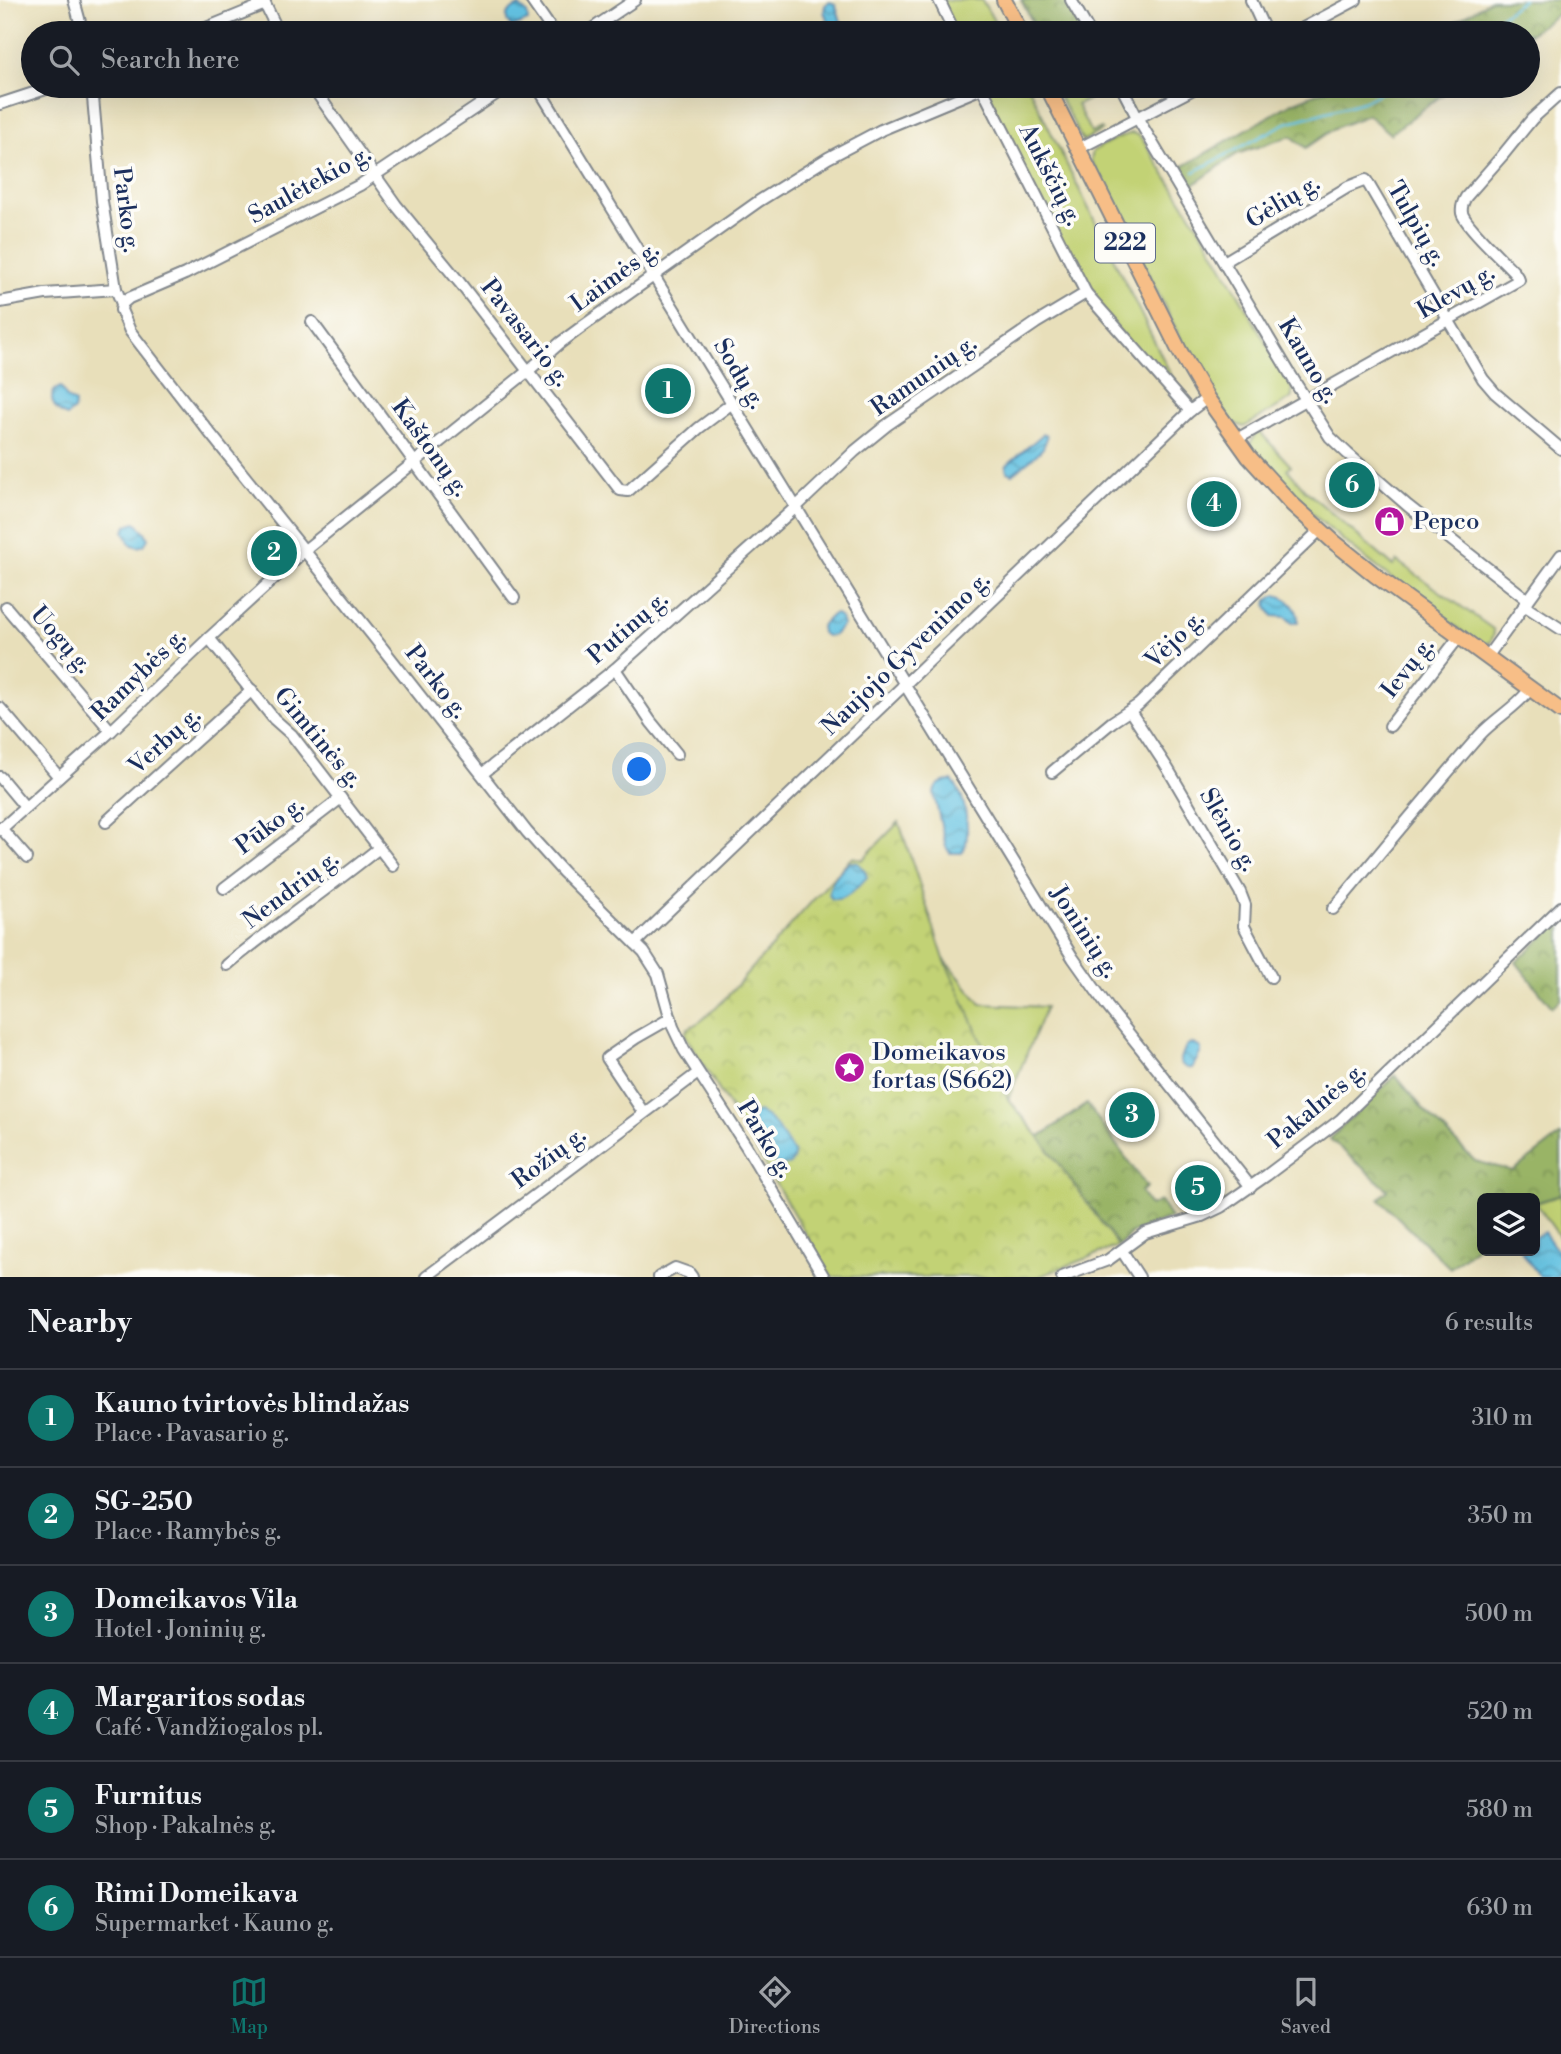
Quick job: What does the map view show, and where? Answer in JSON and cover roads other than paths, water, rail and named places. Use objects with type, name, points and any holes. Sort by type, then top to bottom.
[{"type":"main road","points":[[1004,0],[1015,21]]},
{"type":"main road","name":"222","points":[[1053,98],[1169,331],[1207,398],[1235,440],[1263,474],[1320,530],[1375,575],[1561,711]]},
{"type":"street","points":[[74,0],[80,21]]},
{"type":"street","points":[[531,0],[546,21]]},
{"type":"street","points":[[604,21],[635,0]]},
{"type":"street","points":[[939,0],[949,21]]},
{"type":"street","points":[[1071,0],[1083,21]]},
{"type":"street","points":[[1251,0],[1261,21]]},
{"type":"street","points":[[1317,21],[1356,0]]},
{"type":"street","points":[[221,21],[264,2],[273,21]]},
{"type":"street","name":"Klevų g.","points":[[1235,440],[1519,280],[1468,223],[1462,212],[1463,204],[1532,119],[1561,93]]},
{"type":"street","points":[[0,104],[21,97]]},
{"type":"street","name":"Parko g.","points":[[93,98],[99,179],[116,289],[122,304],[121,310],[133,335],[549,857],[635,943],[656,969],[677,1038],[746,1146],[824,1277]]},
{"type":"street","name":"Pavasario g.","points":[[320,98],[374,176],[618,488],[624,492],[628,491],[699,428],[731,404]]},
{"type":"street","name":"Saulėtekio g.","points":[[122,304],[374,176],[490,98]]},
{"type":"street","name":"Sodų g.","points":[[544,98],[904,684]]},
{"type":"street","name":"Laimės g.","points":[[305,550],[560,343],[759,201],[828,158],[881,130],[955,98]]},
{"type":"street","name":"Aukščių g.","points":[[987,98],[1086,293],[1190,411]]},
{"type":"street","name":"Kauno g.","points":[[1127,98],[1330,437],[1417,513],[1561,629]]},
{"type":"street","points":[[1078,149],[1177,98]]},
{"type":"street","name":"Tulpių g.","points":[[1366,180],[1489,386],[1561,449]]},
{"type":"street","name":"Gėlių g.","points":[[1224,262],[1348,187],[1366,180]]},
{"type":"street","points":[[0,302],[45,294],[116,289]]},
{"type":"street","name":"Ramunių g.","points":[[796,507],[889,424],[1036,323],[1086,293]]},
{"type":"street","name":"Kaštonų g.","points":[[312,322],[514,598]]},
{"type":"street","name":"Naujojo Gyvenimo g.","points":[[635,943],[1190,411],[1207,398]]},
{"type":"street","name":"Putinų g.","points":[[482,774],[615,669],[796,507]]},
{"type":"street","name":"Vėjo g.","points":[[1052,772],[1112,722],[1138,705],[1320,530]]},
{"type":"street","name":"Ramybės g.","points":[[1,828],[111,731],[305,550]]},
{"type":"street","points":[[1487,657],[1561,555]]},
{"type":"street","name":"Uogų g.","points":[[6,607],[111,731]]},
{"type":"street","name":"Ievų g.","points":[[1390,726],[1459,637]]},
{"type":"street","name":"Gimtinės g.","points":[[209,638],[274,719],[292,735],[393,866]]},
{"type":"street","points":[[615,669],[651,722],[677,754]]},
{"type":"street","name":"Joninių g.","points":[[904,684],[1079,966],[1107,1006],[1251,1187]]},
{"type":"street","points":[[1333,909],[1440,779],[1491,722],[1522,699],[1530,689]]},
{"type":"street","name":"Verbų g.","points":[[106,822],[251,691]]},
{"type":"street","points":[[0,708],[59,777]]},
{"type":"street","name":"Slėnio g.","points":[[1130,711],[1168,769],[1240,892],[1245,905],[1244,926],[1271,977]]},
{"type":"street","points":[[0,777],[25,807]]},
{"type":"street","name":"Pūko g.","points":[[224,888],[341,798]]},
{"type":"street","points":[[1,828],[27,858]]},
{"type":"street","name":"Nendrių g.","points":[[227,965],[379,848]]},
{"type":"street","name":"Pakalnės g.","points":[[1062,1277],[1096,1265],[1122,1251],[1145,1233],[1211,1212],[1231,1202],[1340,1119],[1561,907]]},
{"type":"street","points":[[643,1112],[607,1058],[671,1018]]},
{"type":"street","name":"Rožių g.","points":[[426,1277],[698,1073]]},
{"type":"street","points":[[1122,1251],[1139,1277]]},
{"type":"street","points":[[659,1277],[675,1268],[689,1273],[692,1277]]},
{"type":"water","points":[[830,2],[835,4],[841,21],[828,21],[824,12],[825,5]]},
{"type":"water","points":[[519,6],[527,13],[528,21],[507,21],[507,14]]},
{"type":"water","points":[[61,387],[67,398],[75,403],[74,410],[67,416],[58,411],[52,398],[53,393]]},
{"type":"water","points":[[1046,434],[1047,438],[1043,448],[1012,474],[1007,472],[1008,464]]},
{"type":"water","points":[[136,523],[148,539],[144,545],[138,547],[130,544],[124,531],[128,525]]},
{"type":"water","points":[[1276,595],[1285,598],[1292,605],[1297,613],[1298,623],[1292,623],[1286,617],[1273,616],[1267,602]]},
{"type":"water","points":[[836,614],[843,625],[834,635],[826,636],[822,633],[821,626]]},
{"type":"water","points":[[952,781],[961,795],[966,816],[967,837],[962,853],[950,853],[946,847],[934,794],[940,784]]},
{"type":"water","points":[[850,862],[858,863],[867,877],[847,896],[832,899],[829,895],[833,881]]},
{"type":"water","points":[[1191,1043],[1201,1048],[1201,1052],[1192,1068],[1188,1068],[1180,1061],[1186,1046]]},
{"type":"water","points":[[758,1112],[774,1123],[794,1153],[790,1164],[775,1163],[765,1151],[752,1120],[752,1115]]},
{"type":"water","points":[[1544,1232],[1561,1256],[1561,1273],[1555,1277],[1540,1277],[1525,1256],[1540,1256],[1540,1234]]},
{"type":"waterway","points":[[1495,21],[1523,0]]},
{"type":"waterway","points":[[1194,172],[1286,123],[1370,98]]},
{"type":"place","name":"Kauno tvirtovės blindažas","points":[[668,391]]},
{"type":"place","name":"Rimi Domeikava","points":[[1352,485]]},
{"type":"place","name":"Margaritos sodas","points":[[1214,504]]},
{"type":"place","name":"Pepco","points":[[1390,522]]},
{"type":"place","name":"SG-250","points":[[274,553]]},
{"type":"place","name":"Domeikavos fortas (S662)","points":[[849,1067]]},
{"type":"place","name":"Domeikavos Vila","points":[[1132,1115]]},
{"type":"place","name":"Furnitus","points":[[1198,1188]]}]
